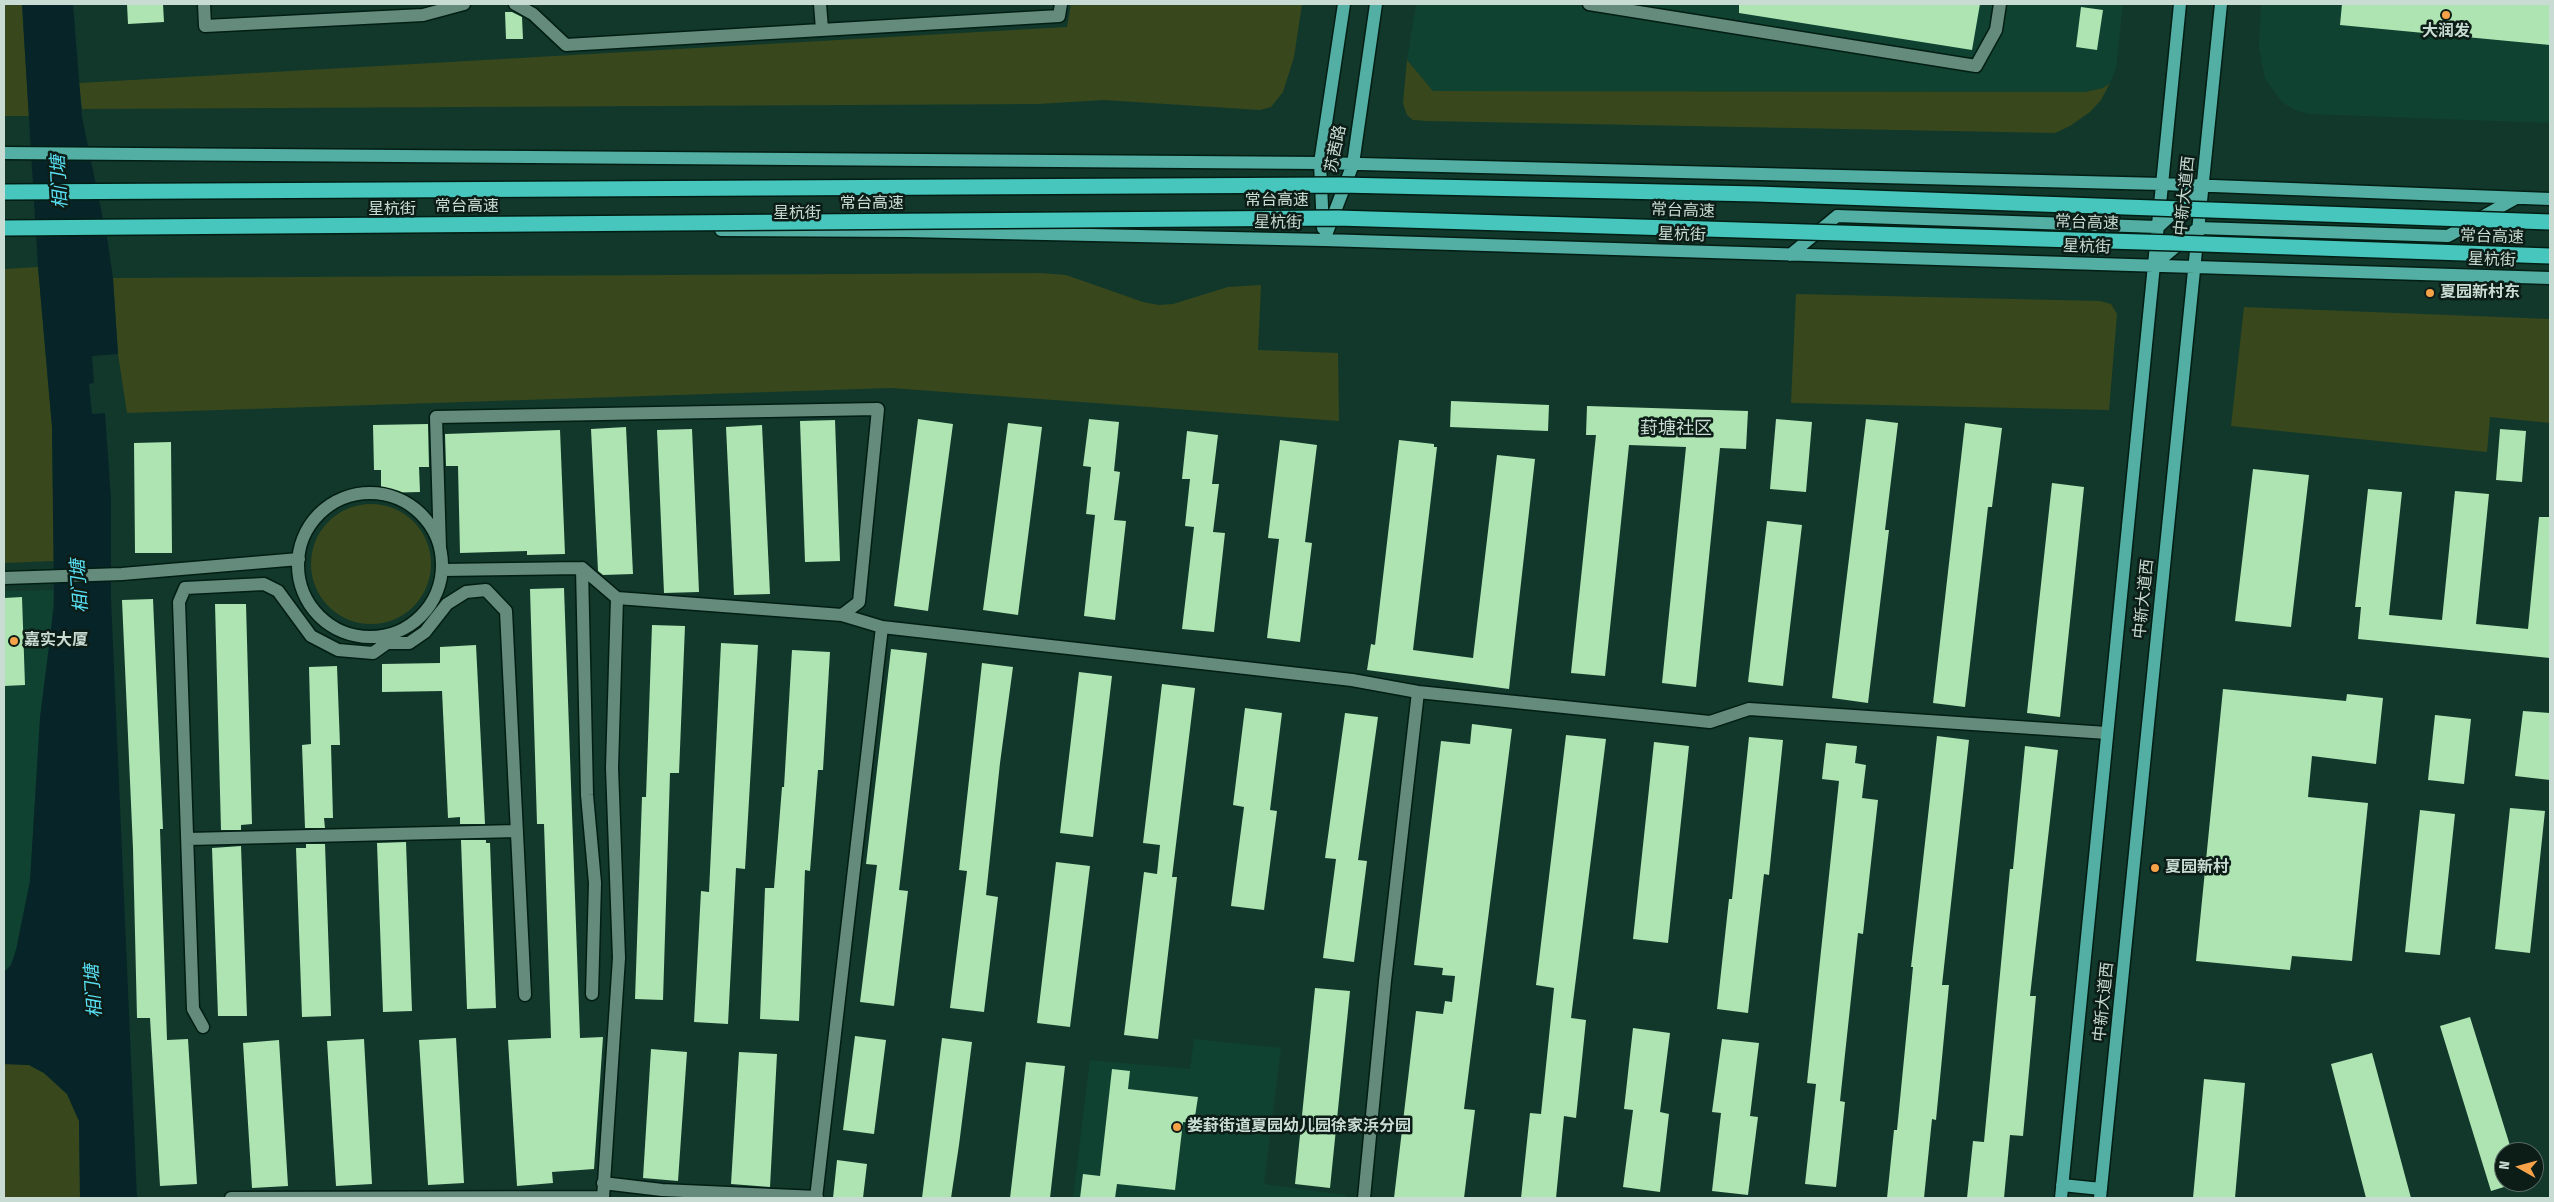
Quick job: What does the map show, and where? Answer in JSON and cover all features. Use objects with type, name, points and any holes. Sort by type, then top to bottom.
[{"type":"highway","name":"常台高速","points":[[4,192],[1340,185],[1767,194],[2550,222]]},
{"type":"highway","name":"常台高速","points":[[4,229],[1337,218],[2165,242],[2550,256]]},
{"type":"main road","name":"苏茜路","points":[[1324,240],[1320,163],[1344,4]]},
{"type":"main road","name":"苏茜路","points":[[1324,240],[1353,164],[1376,4]]},
{"type":"main road","name":"中新大道西","points":[[2062,1192],[2180,4]]},
{"type":"main road","name":"中新大道西","points":[[2101,1194],[2221,4]]},
{"type":"main road","points":[[4,153],[1320,163],[2162,184],[2550,199]]},
{"type":"main road","points":[[1790,254],[1837,216],[2158,227],[2202,186]]},
{"type":"main road","points":[[2154,265],[2198,228],[2448,236],[2516,197]]},
{"type":"main road","name":"星杭街","points":[[4,229],[30,231],[112,227],[655,228],[916,231],[1324,240],[2550,278]]},
{"type":"main road","points":[[2062,1192],[2101,1194]]},
{"type":"street","points":[[204,4],[206,26],[423,15],[464,4]]},
{"type":"street","points":[[515,4],[533,14],[566,45],[1059,16],[1061,4]]},
{"type":"street","points":[[820,4],[822,29]]},
{"type":"street","points":[[1589,4],[1976,66],[1996,30],[2000,4]]},
{"type":"street","points":[[203,1027],[193,1009],[179,602],[185,588],[264,584],[278,591],[311,636],[338,650],[373,653],[387,639],[408,626],[425,612],[437,592],[442,570],[436,417],[878,409],[858,602],[842,616]]},
{"type":"street","points":[[440,548],[432,527],[417,510],[398,498],[376,493],[353,495],[333,503],[315,518],[304,538],[299,560],[301,582],[306,596],[324,620],[343,632],[409,643],[426,632],[447,604],[466,592],[486,590],[506,611],[525,995]]},
{"type":"street","points":[[4,578],[122,574],[299,560]]},
{"type":"street","points":[[442,570],[582,568],[617,598],[842,616],[882,627],[1352,680],[1418,692],[1710,722],[1749,709],[2107,733]]},
{"type":"street","points":[[582,568],[587,795],[594,883],[592,994]]},
{"type":"street","points":[[466,570],[466,592]]},
{"type":"street","points":[[231,1198],[603,1197],[619,958],[612,768],[617,598]]},
{"type":"street","points":[[603,1183],[662,1190],[817,1197],[882,627]]},
{"type":"street","points":[[1364,1198],[1386,972],[1418,692]]},
{"type":"street","points":[[188,839],[517,832]]},
{"type":"shaded area","points":[[4,4],[22,4],[29,116],[4,116]]},
{"type":"shaded area","points":[[1071,4],[1302,4],[1294,57],[1283,92],[1271,107],[1260,110],[1104,100],[1038,104],[82,109],[79,83],[1067,27]]},
{"type":"shaded area","points":[[1416,4],[2123,4],[2116,68],[2110,83],[2103,88],[2085,92],[1433,91],[1407,60]]},
{"type":"shaded area","points":[[2261,4],[2550,4],[2550,123],[2310,114],[2297,111],[2283,103],[2265,79],[2259,47]]},
{"type":"shaded area","points":[[1407,60],[1433,91],[2085,92],[2103,88],[2110,83],[2101,100],[2090,112],[2070,126],[2055,133],[1428,121],[1413,120],[1407,115],[1403,103]]},
{"type":"shaded area","points":[[38,267],[52,427],[54,561],[4,563],[4,269]]},
{"type":"shaded area","points":[[1041,273],[1066,275],[1143,302],[1159,305],[1173,304],[1228,287],[1261,285],[1258,350],[1338,353],[1339,421],[891,388],[127,413],[118,354],[113,278]]},
{"type":"shaded area","points":[[1796,294],[2100,301],[2111,304],[2117,314],[2109,410],[1791,403]]},
{"type":"shaded area","points":[[2244,307],[2550,319],[2550,423],[2490,417],[2487,452],[2231,426]]},
{"type":"shaded area","points":[[371,504],[383,505],[394,509],[404,514],[413,522],[421,531],[426,541],[430,552],[430,576],[426,587],[421,597],[413,606],[404,614],[394,619],[383,623],[371,624],[359,623],[348,619],[338,614],[329,606],[321,597],[316,587],[312,576],[311,564],[312,552],[316,541],[321,531],[329,522],[338,514],[348,509],[359,505]]},
{"type":"shaded area","points":[[54,590],[50,645],[40,718],[30,881],[16,950],[11,965],[4,972],[4,591]]},
{"type":"shaded area","name":"娄葑街道夏园幼儿园徐家浜分园","points":[[1194,1039],[1281,1048],[1264,1184],[1345,1195],[1345,1198],[1073,1198],[1090,1060],[1190,1069]]},
{"type":"shaded area","points":[[4,1064],[29,1065],[44,1073],[67,1094],[79,1121],[80,1198],[4,1198]]},
{"type":"water","name":"相门塘","points":[[22,4],[73,4],[82,117],[108,243],[113,279],[118,354],[92,356],[94,383],[89,384],[92,414],[105,413],[111,499],[111,598],[137,1198],[80,1198],[79,1121],[67,1094],[44,1073],[29,1065],[4,1064],[4,972],[11,965],[16,950],[30,881],[40,718],[54,605],[52,427],[38,267]]},
{"type":"building","points":[[127,4],[163,4],[164,22],[128,24]]},
{"type":"building","points":[[1739,4],[1980,4],[1972,50],[1739,13]]},
{"type":"building","name":"大润发","points":[[2342,4],[2550,4],[2550,45],[2340,25]]},
{"type":"building","points":[[2081,7],[2103,10],[2097,50],[2076,47]]},
{"type":"building","points":[[505,12],[512,12],[522,17],[523,39],[506,39]]},
{"type":"building","points":[[1451,401],[1549,405],[1548,431],[1450,427]]},
{"type":"building","points":[[1587,406],[1748,411],[1746,449],[1720,448],[1696,687],[1662,683],[1686,447],[1629,445],[1605,676],[1571,673],[1596,435],[1586,435]]},
{"type":"building","points":[[918,419],[953,424],[928,611],[894,606]]},
{"type":"building","points":[[1089,419],[1119,422],[1114,471],[1120,472],[1114,520],[1126,521],[1115,620],[1084,616],[1095,515],[1086,514],[1091,467],[1083,466]]},
{"type":"building","points":[[1776,419],[1812,422],[1806,492],[1770,489]]},
{"type":"building","points":[[1866,419],[1898,423],[1885,530],[1889,530],[1868,703],[1832,698]]},
{"type":"building","points":[[835,420],[840,561],[805,562],[800,421]]},
{"type":"building","points":[[1008,423],[1042,427],[1018,615],[983,610]]},
{"type":"building","points":[[1965,423],[2002,428],[1992,507],[1988,507],[1965,707],[1933,703]]},
{"type":"building","points":[[428,424],[429,467],[419,467],[420,492],[381,493],[381,470],[374,470],[373,425]]},
{"type":"building","points":[[762,425],[770,594],[734,595],[726,427]]},
{"type":"building","points":[[626,427],[633,574],[603,575],[598,571],[591,429]]},
{"type":"building","points":[[692,429],[699,592],[664,593],[657,430]]},
{"type":"building","points":[[2500,429],[2526,431],[2522,482],[2496,480]]},
{"type":"building","points":[[560,430],[565,554],[527,555],[527,551],[460,553],[458,466],[446,466],[445,434]]},
{"type":"building","points":[[1187,431],[1218,435],[1212,484],[1219,484],[1213,532],[1225,533],[1214,632],[1182,629],[1194,527],[1185,526],[1190,479],[1182,479]]},
{"type":"building","points":[[1280,440],[1317,445],[1305,542],[1312,543],[1300,642],[1267,638],[1279,539],[1268,538]]},
{"type":"building","points":[[1399,440],[1434,444],[1434,447],[1437,447],[1413,650],[1473,658],[1497,455],[1535,459],[1509,689],[1367,670],[1371,644],[1375,645]]},
{"type":"building","points":[[171,442],[172,553],[135,553],[134,443]]},
{"type":"building","points":[[2253,469],[2309,475],[2291,627],[2235,621]]},
{"type":"building","points":[[2052,483],[2084,487],[2060,717],[2027,713]]},
{"type":"building","points":[[2368,489],[2402,492],[2389,615],[2442,620],[2455,491],[2489,494],[2476,624],[2528,629],[2539,517],[2550,517],[2550,658],[2358,639],[2361,607],[2355,607]]},
{"type":"building","points":[[1767,521],[1802,525],[1783,686],[1748,682]]},
{"type":"building","points":[[564,588],[580,1038],[603,1037],[594,1169],[552,1172],[553,1183],[517,1186],[508,1040],[551,1038],[544,824],[537,824],[530,589]]},
{"type":"building","name":"嘉实大厦","points":[[22,597],[25,685],[4,686],[4,598]]},
{"type":"building","points":[[153,599],[163,829],[160,829],[167,1040],[188,1039],[197,1184],[160,1186],[150,1018],[137,1018],[133,849],[122,600]]},
{"type":"building","points":[[215,604],[246,604],[252,824],[241,825],[241,830],[221,830]]},
{"type":"building","points":[[652,625],[685,626],[679,773],[670,773],[663,1000],[635,999],[642,797],[646,797]]},
{"type":"building","points":[[721,643],[758,645],[745,869],[736,868],[728,1024],[694,1022],[701,891],[709,892]]},
{"type":"building","points":[[476,645],[485,824],[460,824],[460,817],[448,818],[442,691],[382,692],[382,664],[440,663],[440,647]]},
{"type":"building","points":[[891,649],[927,653],[899,890],[908,891],[894,1006],[860,1002],[877,865],[866,864]]},
{"type":"building","points":[[792,650],[830,652],[823,770],[818,770],[810,871],[805,870],[799,1021],[760,1019],[765,888],[774,888],[782,787],[784,787]]},
{"type":"building","points":[[982,663],[1013,667],[1000,763],[986,895],[998,897],[984,1012],[950,1008],[967,871],[959,870]]},
{"type":"building","points":[[337,666],[340,745],[331,745],[333,818],[324,818],[325,828],[305,828],[302,745],[311,744],[309,667]]},
{"type":"building","points":[[1079,672],[1112,676],[1093,837],[1060,833]]},
{"type":"building","points":[[1162,684],[1195,688],[1172,877],[1177,877],[1158,1039],[1124,1035],[1144,872],[1157,874],[1160,845],[1143,843]]},
{"type":"building","points":[[2223,689],[2346,701],[2347,694],[2383,698],[2376,764],[2312,756],[2308,797],[2368,803],[2352,961],[2292,956],[2290,970],[2196,961]]},
{"type":"building","points":[[1245,708],[1282,713],[1270,810],[1277,811],[1264,910],[1231,906],[1244,807],[1233,805]]},
{"type":"building","points":[[2523,711],[2550,713],[2550,780],[2515,776]]},
{"type":"building","points":[[1345,713],[1378,717],[1358,860],[1367,861],[1354,962],[1323,958],[1336,859],[1325,858]]},
{"type":"building","points":[[2435,715],[2471,719],[2464,784],[2428,780]]},
{"type":"building","points":[[1472,724],[1512,729],[1464,1109],[1475,1110],[1464,1198],[1394,1198],[1416,1011],[1443,1014],[1445,1001],[1452,1002],[1455,976],[1442,975],[1443,968],[1414,965],[1441,741],[1470,744]]},
{"type":"building","points":[[1566,735],[1606,739],[1571,1018],[1586,1020],[1576,1118],[1564,1116],[1556,1198],[1521,1198],[1530,1113],[1541,1114],[1554,988],[1536,985]]},
{"type":"building","points":[[1937,736],[1969,740],[1942,985],[1949,985],[1936,1120],[1932,1119],[1924,1198],[1887,1198],[1894,1130],[1897,1130],[1913,967],[1911,967]]},
{"type":"building","points":[[1749,737],[1783,740],[1769,875],[1764,874],[1748,1013],[1717,1009],[1729,899],[1732,899]]},
{"type":"building","points":[[1654,742],[1689,746],[1668,943],[1633,939]]},
{"type":"building","points":[[1826,743],[1857,746],[1855,763],[1866,765],[1862,798],[1878,800],[1863,934],[1858,933],[1840,1101],[1845,1102],[1836,1187],[1805,1184],[1816,1084],[1807,1083],[1839,781],[1822,779]]},
{"type":"building","points":[[2025,746],[2058,750],[2030,996],[2036,996],[2023,1136],[2010,1135],[2004,1198],[1967,1198],[1973,1141],[1984,1142],[2010,869],[2013,869]]},
{"type":"building","points":[[2510,808],[2545,811],[2530,953],[2495,949]]},
{"type":"building","points":[[2420,810],[2455,814],[2440,955],[2405,952]]},
{"type":"building","points":[[461,840],[486,840],[486,843],[490,843],[496,1008],[467,1009]]},
{"type":"building","points":[[406,842],[412,1011],[383,1012],[377,843]]},
{"type":"building","points":[[306,844],[325,844],[331,1016],[302,1017],[296,848],[306,848]]},
{"type":"building","points":[[241,846],[247,1016],[218,1016],[212,848]]},
{"type":"building","points":[[1056,862],[1090,866],[1070,1027],[1037,1023]]},
{"type":"building","points":[[1315,988],[1350,991],[1330,1188],[1295,1184]]},
{"type":"building","points":[[2470,1017],[2509,1142],[2494,1142],[2494,1190],[2491,1191],[2440,1026]]},
{"type":"building","points":[[1633,1028],[1670,1033],[1660,1112],[1669,1114],[1660,1192],[1623,1187],[1633,1110],[1624,1109]]},
{"type":"building","points":[[855,1036],[886,1040],[874,1134],[843,1130]]},
{"type":"building","points":[[456,1038],[464,1183],[428,1185],[419,1040]]},
{"type":"building","points":[[942,1038],[972,1042],[951,1198],[922,1198]]},
{"type":"building","points":[[364,1039],[372,1184],[336,1186],[327,1041]]},
{"type":"building","points":[[1722,1039],[1759,1043],[1750,1116],[1758,1117],[1748,1195],[1712,1191],[1721,1113],[1712,1112]]},
{"type":"building","points":[[279,1040],[288,1186],[252,1188],[243,1043]]},
{"type":"building","points":[[651,1049],[687,1052],[678,1181],[643,1178]]},
{"type":"building","points":[[739,1052],[777,1054],[770,1187],[731,1184]]},
{"type":"building","points":[[2372,1053],[2411,1198],[2366,1198],[2331,1064]]},
{"type":"building","points":[[1026,1062],[1065,1066],[1050,1198],[1010,1198]]},
{"type":"building","points":[[1112,1069],[1130,1071],[1128,1089],[1198,1097],[1194,1123],[1183,1122],[1175,1190],[1117,1184],[1115,1198],[1080,1198],[1083,1174],[1100,1176]]},
{"type":"building","points":[[2204,1079],[2245,1083],[2235,1198],[2193,1198]]},
{"type":"building","points":[[837,1160],[867,1164],[863,1198],[833,1198]]},
{"type":"place","name":"大润发","points":[[2446,15]]},
{"type":"place","name":"夏园新村东","points":[[2430,293]]},
{"type":"place","name":"嘉实大厦","points":[[14,641]]},
{"type":"place","name":"夏园新村","points":[[2155,868]]},
{"type":"place","name":"娄葑街道夏园幼儿园徐家浜分园","points":[[1177,1127]]},
{"type":"district","name":"葑塘社区","points":[[1676,429]]}]
